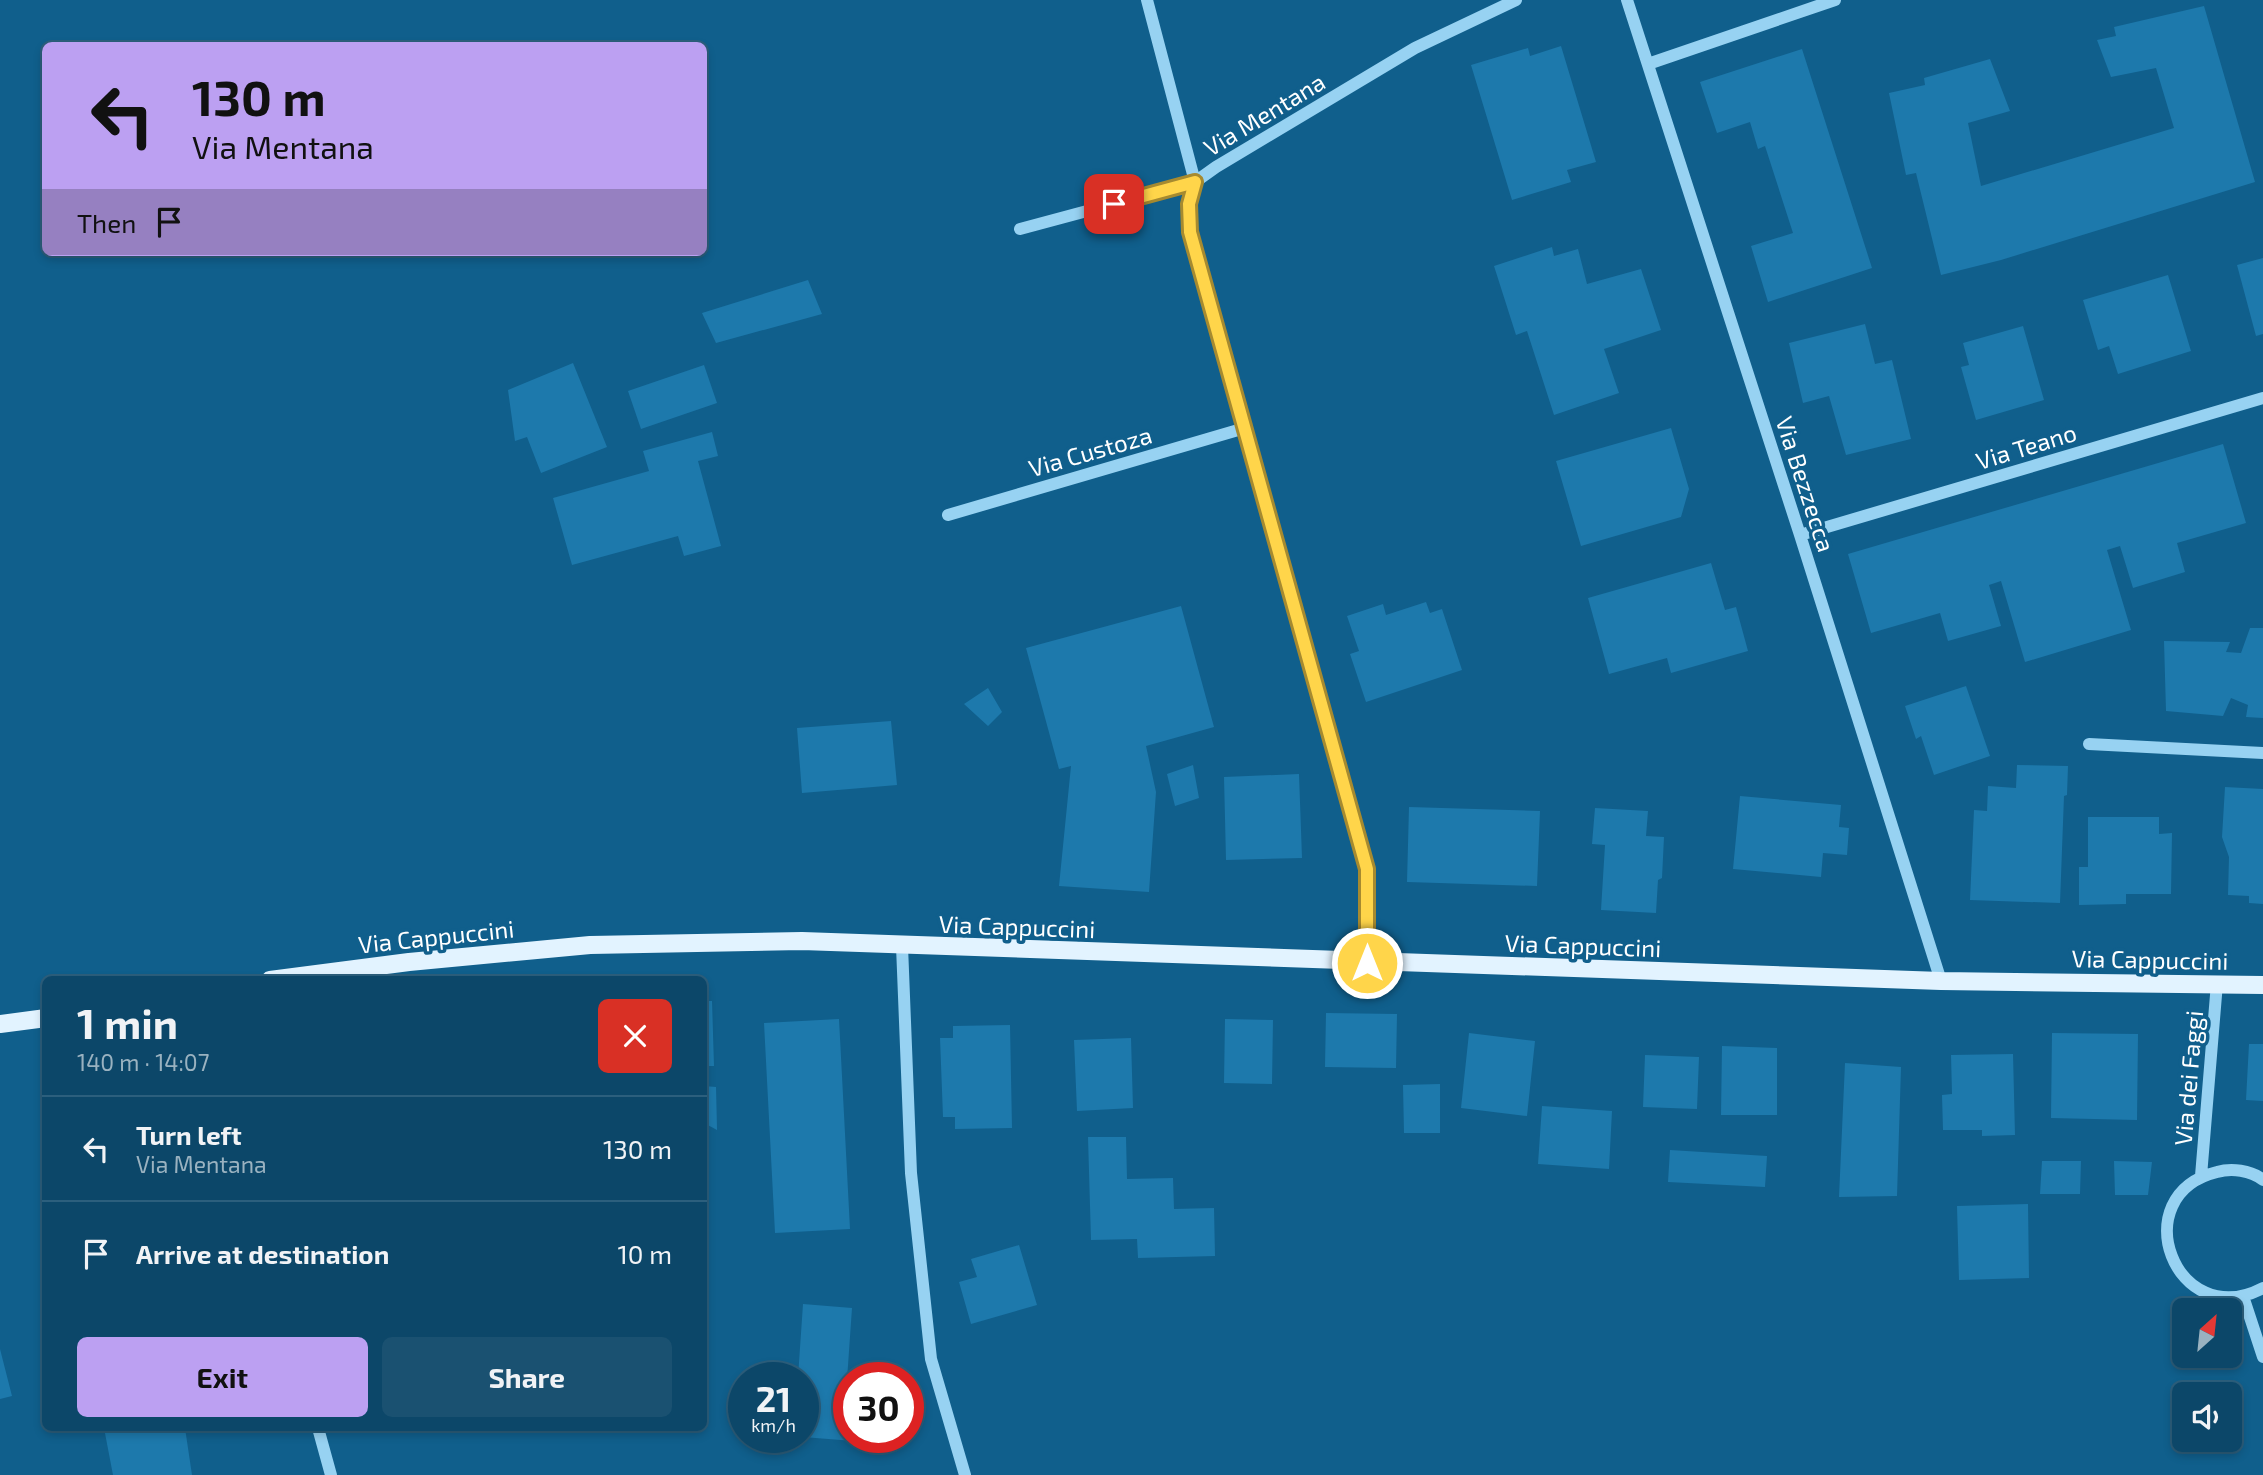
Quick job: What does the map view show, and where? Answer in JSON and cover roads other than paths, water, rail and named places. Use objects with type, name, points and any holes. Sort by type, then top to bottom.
[{"type":"main road","name":"Via Cappuccini","points":[[301,976],[409,962],[590,946],[802,941],[1367,963],[1941,981],[2263,985]]},
{"type":"main road","points":[[0,1024],[42,1019]]},
{"type":"street","points":[[1147,0],[1195,182],[1189,204],[1190,232],[1367,869],[1367,963]]},
{"type":"street","name":"Via Mentana","points":[[1020,229],[1195,182],[1415,48],[1516,0]]},
{"type":"street","name":"Via Bezzecca","points":[[1627,0],[1941,981]]},
{"type":"street","points":[[1648,64],[1835,0]]},
{"type":"street","name":"Via Teano","points":[[1800,535],[2263,397]]},
{"type":"street","name":"Via Custoza","points":[[948,515],[1245,428]]},
{"type":"street","points":[[2088,744],[2263,753]]},
{"type":"street","points":[[902,946],[911,1173],[931,1359],[965,1475]]},
{"type":"street","name":"Via dei Faggi","points":[[2202,1176],[2217,983]]},
{"type":"street","name":"Via dei Faggi","points":[[2263,1180],[2240,1170],[2220,1171],[2202,1176],[2185,1189],[2173,1205],[2166,1224],[2167,1245],[2174,1264],[2186,1280],[2203,1292],[2223,1297],[2243,1296],[2263,1288]]},
{"type":"street","points":[[2243,1296],[2263,1357]]},
{"type":"street","points":[[319,1431],[331,1475]]}]
